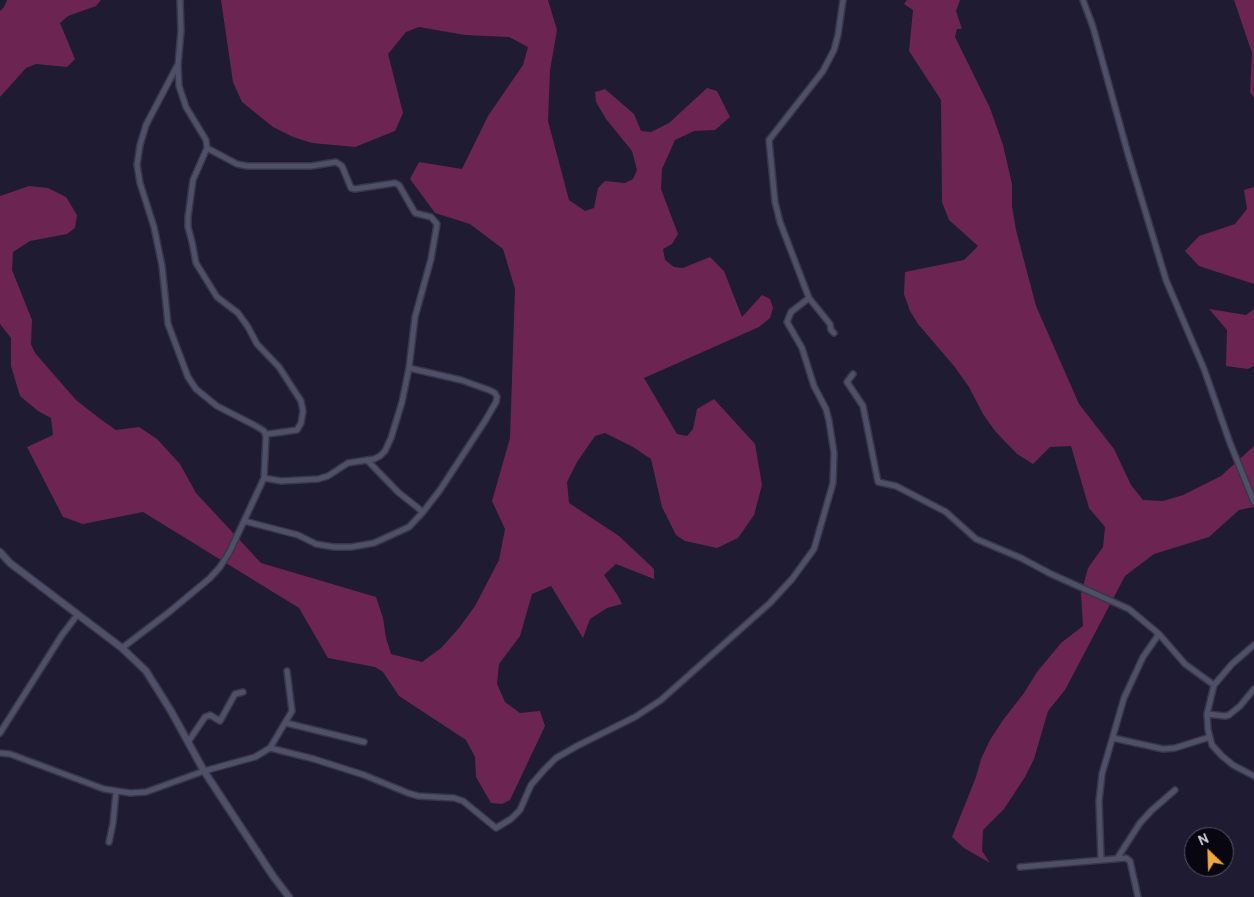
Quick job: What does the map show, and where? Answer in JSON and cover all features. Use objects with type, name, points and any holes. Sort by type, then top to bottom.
[{"type":"street","points":[[180,0],[179,86],[186,107],[206,140],[207,148],[193,180],[188,217],[188,227],[196,263],[217,298],[238,313],[257,344],[279,367],[301,401],[303,411],[301,423],[296,430],[268,434],[266,436]]},
{"type":"street","points":[[834,333],[831,330],[830,324],[809,298],[780,222],[769,140],[823,71],[834,50],[843,0]]},
{"type":"street","points":[[1083,0],[1094,27],[1128,154],[1166,280],[1204,369],[1230,443],[1254,502]]},
{"type":"street","points":[[122,648],[220,568],[230,551],[264,478],[266,436],[264,431],[217,406],[196,389],[188,377],[168,324],[162,266],[154,227],[140,183],[138,165],[140,145],[146,125],[178,65]]},
{"type":"street","points":[[207,148],[236,164],[247,166],[310,166],[336,162],[342,166],[351,188],[399,185],[415,213],[434,220],[436,224],[431,259],[415,317],[409,368],[402,402],[391,438],[380,456],[348,463],[328,476],[318,479],[281,481],[264,478]]},
{"type":"street","points":[[270,748],[314,759],[364,775],[418,796],[454,798],[463,801],[496,828],[511,819],[520,810],[531,785],[556,758],[586,741],[635,718],[661,700],[770,603],[792,579],[814,549],[833,483],[834,453],[826,409],[814,386],[802,348],[787,322],[792,312],[809,298]]},
{"type":"street","points":[[244,521],[298,535],[316,544],[334,547],[351,547],[374,543],[409,528],[423,512],[485,421],[497,397],[495,393],[489,390],[462,380],[409,368]]},
{"type":"street","points":[[853,374],[847,382],[863,406],[878,482],[896,486],[946,512],[976,539],[1021,558],[1051,574],[1128,609],[1159,634],[1185,664],[1214,685]]},
{"type":"street","points":[[367,460],[398,492],[423,512]]},
{"type":"street","points":[[0,552],[10,563],[122,648],[146,671],[204,771],[273,876],[289,897]]},
{"type":"street","points":[[0,733],[78,614]]},
{"type":"street","points":[[1101,860],[1099,801],[1102,774],[1124,698],[1143,656],[1159,634]]},
{"type":"street","points":[[1254,645],[1232,664],[1214,685],[1207,714],[1212,745],[1232,765],[1254,776]]},
{"type":"street","points":[[0,753],[10,754],[104,789],[130,793],[146,792],[204,771],[256,757],[270,748],[286,724],[293,708],[287,671]]},
{"type":"street","points":[[1207,714],[1230,715],[1254,690]]},
{"type":"street","points":[[188,742],[205,717],[210,715],[220,721],[235,694],[243,692]]},
{"type":"street","points":[[286,724],[364,742]]},
{"type":"street","points":[[1113,738],[1163,749],[1175,748],[1210,738]]},
{"type":"street","points":[[1118,857],[1140,823],[1160,802],[1175,790]]},
{"type":"street","points":[[109,842],[114,823],[116,792]]},
{"type":"street","points":[[1020,867],[1118,857],[1126,858],[1130,861],[1138,897]]},
{"type":"shaded area","points":[[7,0],[101,0],[96,6],[68,16],[60,23],[75,59],[67,67],[36,64],[26,68],[0,97],[0,11]]},
{"type":"shaded area","points":[[221,0],[548,0],[557,30],[550,70],[548,121],[569,200],[585,211],[594,208],[598,188],[605,181],[625,183],[633,179],[637,170],[632,151],[606,119],[596,102],[595,92],[605,89],[634,114],[641,131],[651,132],[669,123],[707,88],[717,91],[730,117],[715,130],[694,131],[675,140],[662,169],[661,189],[678,234],[672,244],[663,249],[665,260],[674,267],[683,268],[710,257],[724,271],[742,317],[762,295],[770,299],[773,308],[770,318],[759,327],[644,378],[677,434],[687,436],[693,429],[697,409],[714,399],[755,444],[762,485],[754,515],[738,538],[717,548],[685,541],[676,535],[662,507],[651,459],[633,447],[605,433],[595,436],[577,462],[567,482],[569,503],[619,536],[654,569],[654,579],[616,564],[604,575],[622,604],[607,608],[590,619],[583,638],[551,586],[532,594],[520,636],[499,664],[497,684],[505,702],[520,713],[540,711],[545,726],[510,800],[502,804],[491,803],[476,777],[475,757],[466,740],[399,696],[383,672],[375,667],[328,658],[299,608],[143,512],[83,524],[63,517],[27,447],[53,435],[51,418],[38,411],[20,396],[11,366],[11,338],[0,324],[0,196],[29,186],[48,188],[66,197],[77,215],[75,228],[67,234],[30,241],[13,252],[12,270],[32,320],[31,344],[35,353],[76,400],[116,430],[139,427],[157,439],[180,464],[196,493],[261,563],[376,597],[391,654],[422,662],[441,648],[459,628],[475,606],[499,560],[505,529],[492,501],[510,438],[515,289],[503,249],[470,224],[435,213],[410,179],[419,162],[462,169],[488,116],[523,65],[528,47],[509,37],[465,35],[419,27],[406,32],[388,54],[403,113],[395,131],[355,147],[312,143],[293,137],[273,127],[242,102],[233,82]]},
{"type":"shaded area","points":[[907,0],[960,0],[956,11],[962,29],[957,29],[955,37],[990,108],[1003,145],[1012,184],[1012,206],[1016,230],[1036,306],[1079,404],[1114,449],[1131,485],[1143,500],[1163,501],[1183,495],[1221,476],[1254,446],[1254,507],[1239,510],[1209,537],[1154,554],[1125,576],[1065,690],[1048,711],[1034,759],[1025,777],[1004,809],[983,830],[982,851],[990,863],[964,848],[952,837],[990,740],[1037,672],[1061,643],[1083,626],[1081,594],[1088,568],[1103,547],[1105,527],[1089,508],[1071,446],[1050,447],[1033,464],[1017,454],[995,431],[983,414],[969,387],[954,366],[918,324],[910,311],[904,294],[905,272],[964,260],[978,246],[949,220],[942,202],[941,100],[909,51],[913,10],[904,4]]},
{"type":"shaded area","points":[[1234,0],[1254,0],[1254,98],[1250,92],[1252,53]]},
{"type":"shaded area","points":[[1254,187],[1254,284],[1199,266],[1185,251],[1199,236],[1235,224],[1247,209],[1244,190]]},
{"type":"shaded area","points":[[1209,309],[1246,315],[1254,309],[1254,366],[1248,369],[1226,366],[1227,330]]}]
